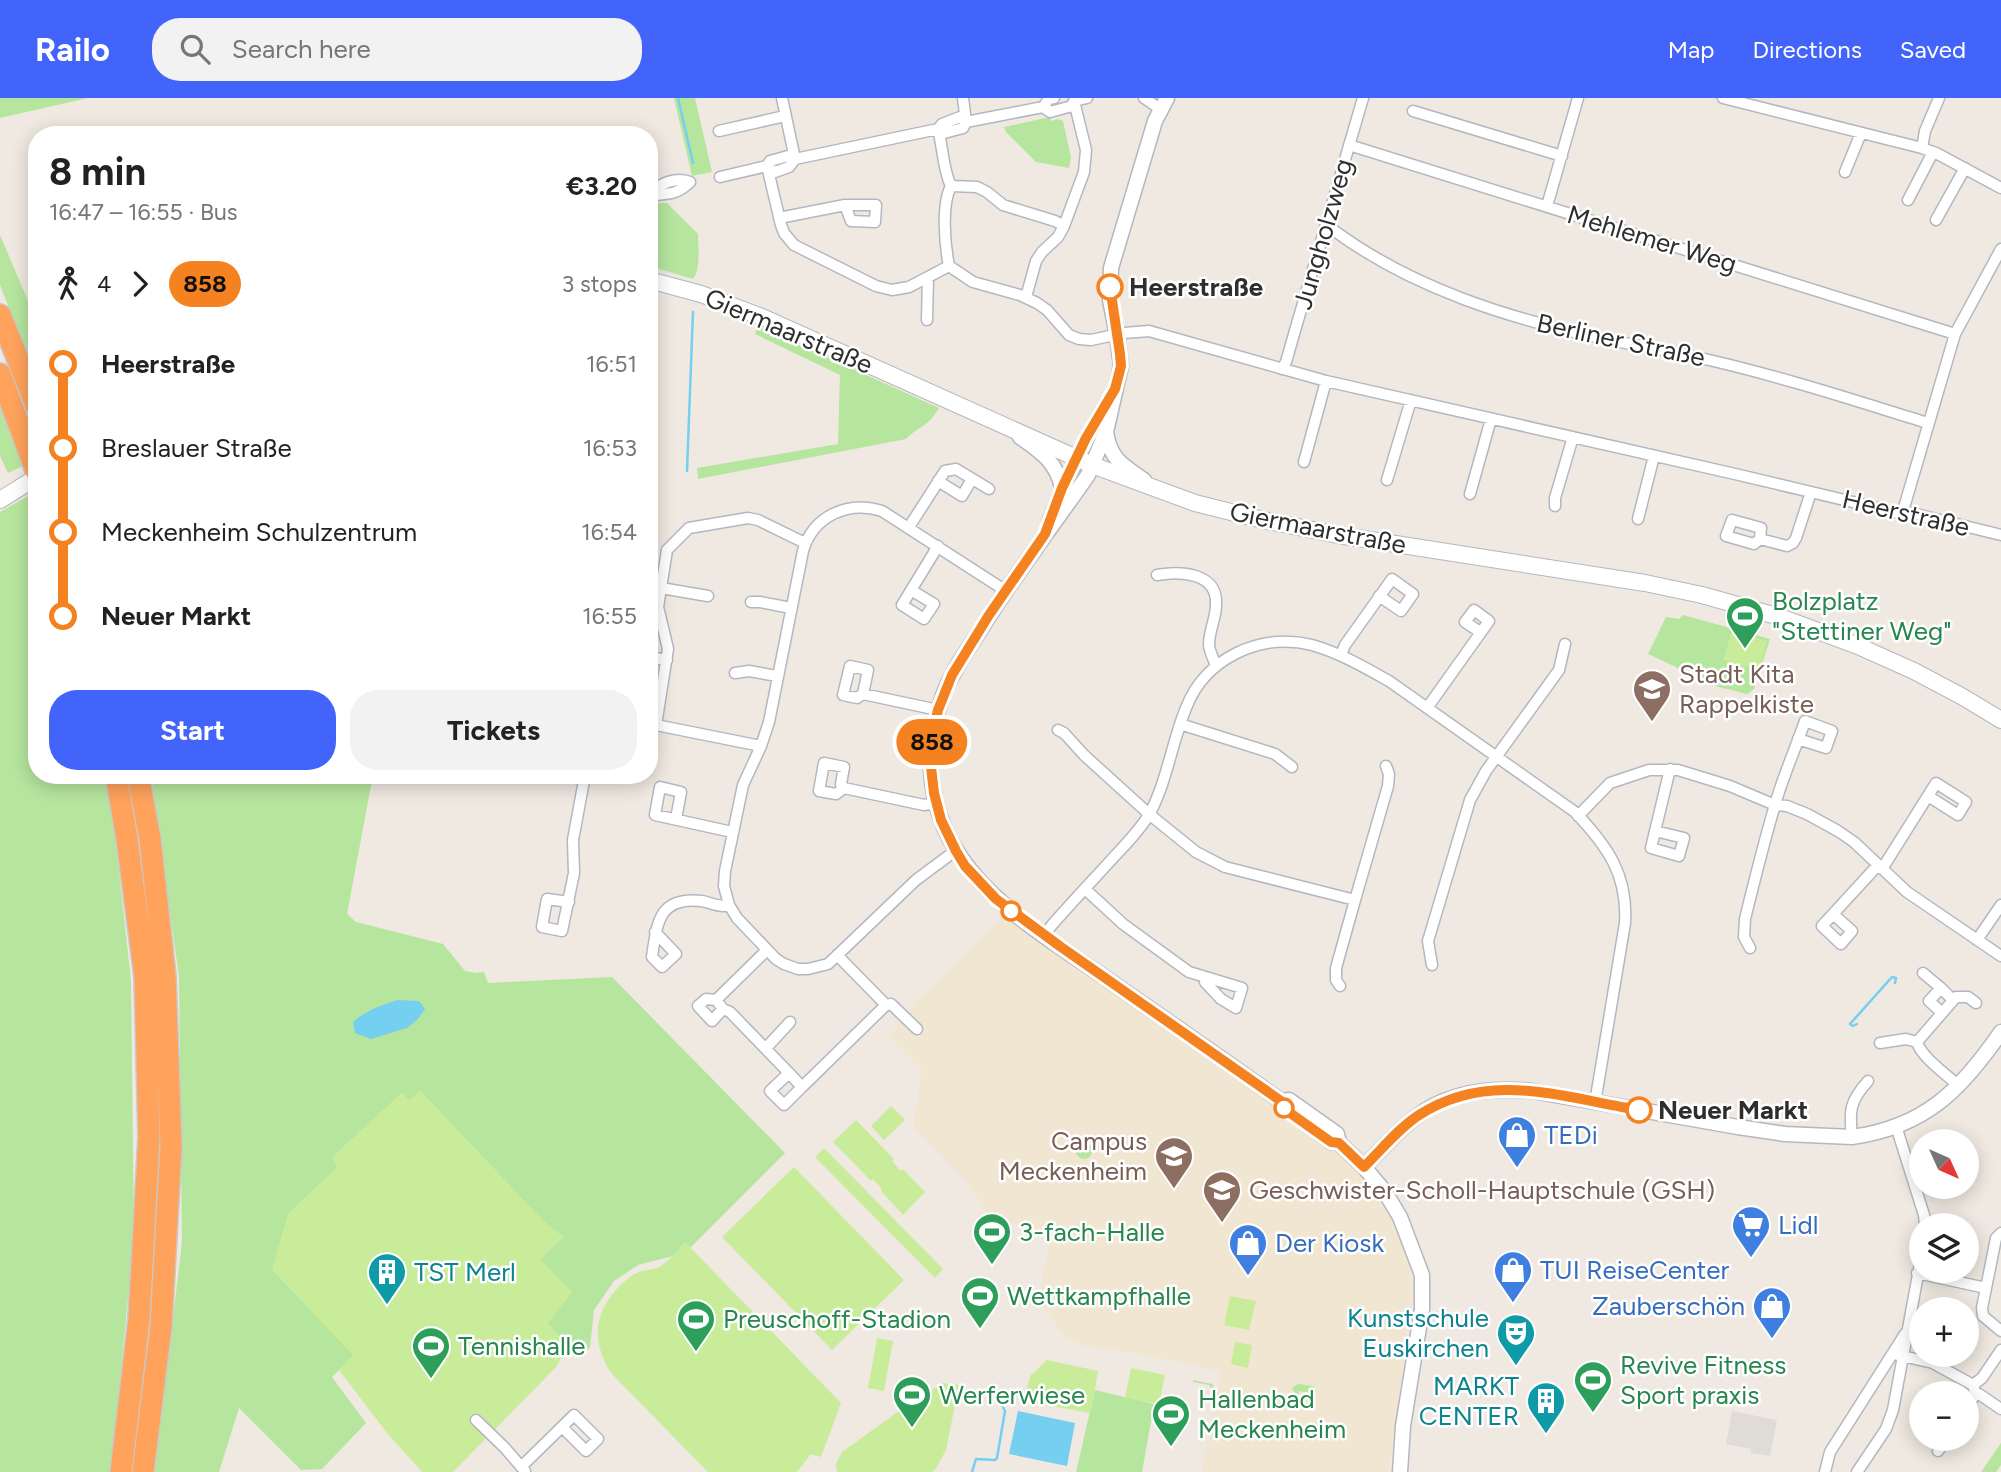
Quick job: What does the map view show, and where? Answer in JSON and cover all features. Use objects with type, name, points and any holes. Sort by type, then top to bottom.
[{"type":"highway","points":[[0,315],[28,385]]},
{"type":"highway","points":[[0,374],[28,449]]},
{"type":"highway","points":[[118,784],[145,977],[149,1137],[139,1319],[121,1472]]},
{"type":"highway","points":[[140,784],[149,839],[165,976],[171,1146],[161,1325],[143,1472]]},
{"type":"main road","name":"Giermaarstraße","points":[[658,282],[701,294],[762,317],[1084,462],[1195,503],[1338,535],[1645,583],[1702,595],[1780,617],[1858,646],[1914,671],[2001,720]]},
{"type":"main road","points":[[0,500],[28,481]]},
{"type":"street","points":[[795,159],[782,100],[796,98]]},
{"type":"street","points":[[963,98],[967,122]]},
{"type":"street","points":[[767,166],[775,172],[789,167],[795,159],[938,129],[944,133],[963,128],[967,122],[1054,98]]},
{"type":"street","points":[[1073,99],[1087,98]]},
{"type":"street","points":[[1045,534],[1062,488],[1105,432],[1121,366],[1110,300],[1111,268],[1163,103],[1144,98]]},
{"type":"street","name":"Jungholzweg","points":[[1282,369],[1363,98]]},
{"type":"street","points":[[1547,206],[1578,98]]},
{"type":"street","points":[[1723,98],[1922,148],[2001,188]]},
{"type":"street","points":[[1922,148],[1925,131],[1939,98]]},
{"type":"street","points":[[1043,102],[1050,112],[1072,106],[1073,99]]},
{"type":"street","points":[[951,186],[946,195],[946,252],[949,267],[973,282],[1026,297],[1037,261],[1064,226],[1084,172],[1086,150],[1073,99]]},
{"type":"street","points":[[1413,111],[1562,156]]},
{"type":"street","points":[[719,131],[785,116]]},
{"type":"street","points":[[938,129],[951,186]]},
{"type":"street","points":[[1845,172],[1861,133]]},
{"type":"street","name":"Mehlemer Weg","points":[[1349,145],[1955,334]]},
{"type":"street","points":[[1908,200],[1933,152]]},
{"type":"street","points":[[720,177],[767,166]]},
{"type":"street","points":[[767,166],[784,233],[794,245],[876,286],[892,290],[909,287],[949,267]]},
{"type":"street","points":[[1936,220],[1965,168]]},
{"type":"street","points":[[951,186],[976,187],[1003,205],[1064,226]]},
{"type":"street","points":[[779,218],[845,205]]},
{"type":"street","name":"Berliner Straße","points":[[1325,227],[1332,229],[1371,257],[1438,288],[1513,316],[1603,339],[1719,362],[1928,423]]},
{"type":"street","points":[[1903,511],[1955,334],[2001,249]]},
{"type":"street","points":[[927,320],[928,277]]},
{"type":"street","name":"Heerstraße","points":[[1026,297],[1047,310],[1069,335],[1079,339],[1091,340],[1124,332],[1149,331],[1326,381],[2001,535]]},
{"type":"street","points":[[1304,462],[1326,381]]},
{"type":"street","points":[[1113,394],[1086,438],[1081,485],[1006,591],[952,675],[938,710],[930,758],[936,803],[947,834],[965,866],[996,899],[1281,1101],[1283,1108],[1331,1142],[1339,1143],[1385,1192],[1400,1217],[1422,1275],[1421,1321],[1403,1426],[1400,1472]]},
{"type":"street","points":[[1387,480],[1411,400]]},
{"type":"street","points":[[1470,494],[1491,419]]},
{"type":"street","points":[[1010,429],[1051,461],[1062,488]]},
{"type":"street","points":[[1105,432],[1114,457],[1154,488]]},
{"type":"street","points":[[1555,506],[1573,437]]},
{"type":"street","points":[[1638,519],[1654,456]]},
{"type":"street","points":[[909,527],[945,471],[956,469],[989,489]]},
{"type":"street","points":[[938,481],[962,496],[972,479]]},
{"type":"street","name":"Heerstraße","points":[[1760,539],[1787,546],[1793,543],[1811,492]]},
{"type":"street","points":[[956,851],[916,880],[838,956],[818,968],[798,969],[785,964],[767,950],[737,918],[729,905],[724,886],[732,832],[743,785],[769,722],[805,543],[817,524],[846,508],[873,508],[909,527],[1006,591]]},
{"type":"street","points":[[658,698],[667,660],[667,639],[658,607],[667,550],[689,528],[748,518],[758,520],[805,543]]},
{"type":"street","points":[[911,590],[938,546]]},
{"type":"street","points":[[1157,575],[1184,573],[1205,579],[1213,588],[1217,603],[1209,644],[1216,665]]},
{"type":"street","points":[[661,589],[708,596]]},
{"type":"street","points":[[1341,655],[1379,596]]},
{"type":"street","points":[[751,603],[760,602],[791,608]]},
{"type":"street","points":[[1427,708],[1480,632]]},
{"type":"street","points":[[1044,935],[1128,842],[1149,814],[1186,706],[1196,687],[1216,665],[1239,652],[1268,643],[1309,645],[1341,655],[1389,681],[1578,816],[1596,834],[1612,857],[1621,879],[1626,908],[1625,923],[1595,1103]]},
{"type":"street","points":[[1432,965],[1428,941],[1470,800],[1486,771],[1559,670],[1565,643]]},
{"type":"street","points":[[658,658],[667,660]]},
{"type":"street","points":[[735,673],[749,671],[777,677]]},
{"type":"street","points":[[863,695],[938,710]]},
{"type":"street","points":[[1180,724],[1275,754],[1292,766]]},
{"type":"street","points":[[658,725],[761,746]]},
{"type":"street","points":[[1058,730],[1149,814],[1196,852],[1225,866],[1355,900]]},
{"type":"street","points":[[1750,948],[1744,937],[1745,919],[1775,804],[1798,739]]},
{"type":"street","points":[[1340,986],[1336,980],[1335,968],[1388,786],[1389,774],[1386,766]]},
{"type":"street","points":[[1578,816],[1610,783],[1649,770],[1670,769],[1739,789],[1807,814],[1838,831],[1854,842],[1907,892],[2001,956]]},
{"type":"street","points":[[1655,831],[1670,769]]},
{"type":"street","points":[[569,902],[575,873],[573,840],[583,784]]},
{"type":"street","points":[[844,788],[924,805],[936,803]]},
{"type":"street","points":[[1833,914],[1880,867],[1928,796]]},
{"type":"street","points":[[676,819],[732,832]]},
{"type":"street","points":[[1085,889],[1123,924],[1189,972],[1204,979]]},
{"type":"street","points":[[655,932],[662,913],[670,905],[685,900],[729,905]]},
{"type":"street","points":[[1978,940],[2001,905]]},
{"type":"street","points":[[767,950],[720,1005],[730,1012],[802,1087]]},
{"type":"street","points":[[838,956],[886,1005]]},
{"type":"street","points":[[1923,973],[1953,1000]]},
{"type":"street","points":[[1941,988],[1929,1001],[1941,1013]]},
{"type":"street","points":[[1917,1042],[1953,1000],[1960,996],[1968,997],[1976,1003]]},
{"type":"street","points":[[789,1073],[770,1091],[784,1105],[886,1005],[891,1004],[917,1030]]},
{"type":"street","points":[[766,1048],[790,1022]]},
{"type":"street","points":[[1364,1167],[1417,1116],[1436,1105],[1482,1090],[1508,1089],[1545,1093],[1708,1123],[1785,1134],[1852,1137],[1896,1126],[1928,1112],[1959,1086],[2001,1032]]},
{"type":"street","points":[[1880,1042],[1906,1039],[1917,1042]]},
{"type":"street","points":[[1917,1042],[1918,1047],[1959,1086]]},
{"type":"street","points":[[1852,1137],[1851,1106],[1868,1081]]},
{"type":"street","points":[[1896,1126],[1923,1213]]},
{"type":"street","points":[[2001,1233],[1996,1238],[1982,1308],[1983,1316],[2001,1331]]},
{"type":"street","points":[[1857,1472],[1886,1429],[1893,1410],[1898,1356],[1906,1332],[1915,1283]]},
{"type":"street","points":[[1963,1283],[1986,1288]]},
{"type":"street","points":[[1979,1382],[2001,1350]]},
{"type":"street","points":[[1898,1356],[1921,1359],[1940,1366],[1964,1381]]},
{"type":"street","points":[[1825,1472],[1830,1452],[1898,1356]]},
{"type":"street","points":[[1979,1394],[2001,1409]]},
{"type":"street","points":[[476,1420],[511,1454],[523,1470],[562,1427]]},
{"type":"shaded area","name":"Campus Meckenheim","points":[[1005,914],[1345,1155],[1396,1220],[1407,1255],[1413,1290],[1389,1472],[1201,1472],[1221,1371],[1081,1345],[1065,1337],[1041,1304],[1040,1289],[1052,1235],[989,1217],[970,1186],[913,1127],[922,1070],[889,1037],[911,1006]]},
{"type":"shaded area","points":[[1732,1411],[1777,1420],[1770,1456],[1751,1453],[1751,1449],[1726,1444]]},
{"type":"green space","points":[[0,98],[88,98],[0,118]]},
{"type":"green space","points":[[674,98],[695,98],[712,172],[692,176]]},
{"type":"green space","points":[[1050,117],[1051,121],[1063,121],[1071,157],[1069,168],[1036,162],[1004,127]]},
{"type":"green space","points":[[658,203],[667,203],[698,234],[698,264],[693,279],[658,269]]},
{"type":"green space","points":[[0,235],[28,301],[28,358],[0,285]]},
{"type":"green space","points":[[758,326],[939,408],[906,439],[698,479],[697,468],[838,444],[840,375],[755,334]]},
{"type":"green space","points":[[0,404],[23,466],[8,473],[0,456]]},
{"type":"green space","points":[[28,496],[28,784],[107,784],[114,825],[131,981],[134,1237],[111,1472],[0,1472],[0,512]]},
{"type":"green space","points":[[1683,615],[1770,639],[1754,689],[1747,694],[1699,682],[1648,654],[1666,617],[1679,619]]},
{"type":"green space","name":"Bolzplatz \"Stettiner Weg\"","points":[[1732,631],[1767,641],[1759,670],[1723,660]]},
{"type":"green space","points":[[152,784],[371,784],[347,914],[356,922],[443,944],[465,971],[484,972],[488,983],[612,977],[785,1153],[685,1253],[638,1265],[614,1281],[594,1310],[590,1347],[579,1358],[547,1323],[540,1259],[563,1237],[545,1223],[420,1091],[409,1101],[402,1093],[332,1158],[338,1167],[288,1214],[353,1356],[332,1377],[366,1423],[322,1469],[301,1470],[239,1408],[219,1472],[155,1472],[182,1242],[179,977]]},
{"type":"green space","points":[[420,1091],[545,1223],[563,1237],[540,1259],[572,1292],[548,1323],[567,1345],[557,1366],[453,1472],[422,1472],[387,1433],[339,1370],[353,1355],[272,1270],[288,1214],[338,1167],[332,1158],[402,1093],[409,1101]]},
{"type":"green space","points":[[891,1106],[905,1120],[884,1140],[871,1126]]},
{"type":"green space","points":[[856,1120],[894,1159],[892,1161],[901,1171],[903,1169],[925,1192],[903,1215],[873,1179],[871,1181],[833,1142]]},
{"type":"green space","points":[[1084,1143],[1090,1145],[1090,1157],[1084,1159],[1078,1157],[1076,1151],[1078,1145]]},
{"type":"green space","points":[[824,1148],[943,1269],[935,1278],[815,1157]]},
{"type":"green space","points":[[794,1167],[904,1280],[832,1350],[722,1237]]},
{"type":"green space","name":"Preuschoff-Stadion","points":[[685,1242],[841,1403],[821,1457],[811,1454],[797,1472],[708,1472],[611,1373],[606,1364],[598,1334],[598,1325],[605,1305],[622,1284],[641,1271],[664,1264]]},
{"type":"green space","points":[[1230,1296],[1256,1301],[1249,1330],[1224,1325]]},
{"type":"green space","points":[[877,1338],[893,1341],[884,1391],[868,1388]]},
{"type":"green space","points":[[1235,1342],[1252,1345],[1248,1368],[1231,1364]]},
{"type":"green space","points":[[1047,1360],[1098,1371],[1091,1413],[1022,1401],[1031,1375]]},
{"type":"green space","points":[[1131,1368],[1165,1375],[1159,1404],[1125,1398]]},
{"type":"green space","points":[[1193,1380],[1212,1384],[1220,1395],[1218,1408],[1210,1406],[1213,1392],[1209,1385]]},
{"type":"green space","name":"Werferwiese","points":[[943,1383],[959,1385],[946,1450],[935,1470],[837,1472],[836,1464],[842,1452]]},
{"type":"green space","points":[[1298,1384],[1313,1386],[1316,1394],[1309,1397],[1309,1393],[1299,1391],[1298,1395],[1295,1394],[1292,1388]]},
{"type":"green space","points":[[1095,1390],[1154,1404],[1142,1472],[1076,1472]]},
{"type":"green space","points":[[2001,1443],[2001,1465],[1996,1472],[1981,1472]]},
{"type":"water","points":[[397,1000],[419,1001],[425,1009],[407,1028],[371,1039],[355,1033],[353,1022],[358,1018]]},
{"type":"water","points":[[1018,1411],[1075,1423],[1067,1466],[1009,1454]]},
{"type":"waterway","points":[[678,98],[693,163]]},
{"type":"waterway","points":[[687,471],[693,312]]},
{"type":"waterway","points":[[1857,1024],[1850,1024],[1892,977],[1896,978],[1895,983]]},
{"type":"waterway","points":[[972,1472],[976,1459],[997,1458],[1005,1411],[997,1395]]},
{"type":"bus line","name":"858","points":[[1110,287],[1121,366],[1113,394],[1086,438],[1062,488],[1045,534],[989,615],[952,675],[938,710],[931,745],[932,781],[941,820],[965,866],[1009,909],[1281,1101],[1283,1108],[1331,1142],[1339,1143],[1364,1167],[1417,1116],[1436,1105],[1482,1090],[1532,1091],[1639,1110]]},
{"type":"place","name":"Heerstraße","points":[[1110,287]]},
{"type":"place","name":"Bolzplatz \"Stettiner Weg\"","points":[[1745,650]]},
{"type":"place","name":"Stadt Kita Rappelkiste","points":[[1652,723]]},
{"type":"place","name":"Neuer Markt","points":[[1639,1110]]},
{"type":"place","name":"TEDi","points":[[1517,1169]]},
{"type":"place","name":"Campus Meckenheim","points":[[1174,1190]]},
{"type":"place","name":"Geschwister-Scholl-Hauptschule (GSH)","points":[[1222,1224]]},
{"type":"place","name":"Lidl","points":[[1751,1259]]},
{"type":"place","name":"3-fach-Halle","points":[[992,1266]]},
{"type":"place","name":"Der Kiosk","points":[[1248,1277]]},
{"type":"place","name":"TUI ReiseCenter","points":[[1513,1304]]},
{"type":"place","name":"TST Merl","points":[[387,1306]]},
{"type":"place","name":"Wettkampfhalle","points":[[980,1330]]},
{"type":"place","name":"Zauberschön","points":[[1772,1340]]},
{"type":"place","name":"Preuschoff-Stadion","points":[[696,1353]]},
{"type":"place","name":"Kunstschule Euskirchen","points":[[1516,1367]]},
{"type":"place","name":"Tennishalle","points":[[431,1380]]},
{"type":"place","name":"Revive Fitness Sport praxis","points":[[1593,1414]]},
{"type":"place","name":"Werferwiese","points":[[912,1429]]},
{"type":"place","name":"MARKT CENTER","points":[[1546,1435]]},
{"type":"place","name":"Hallenbad Meckenheim","points":[[1171,1448]]}]
